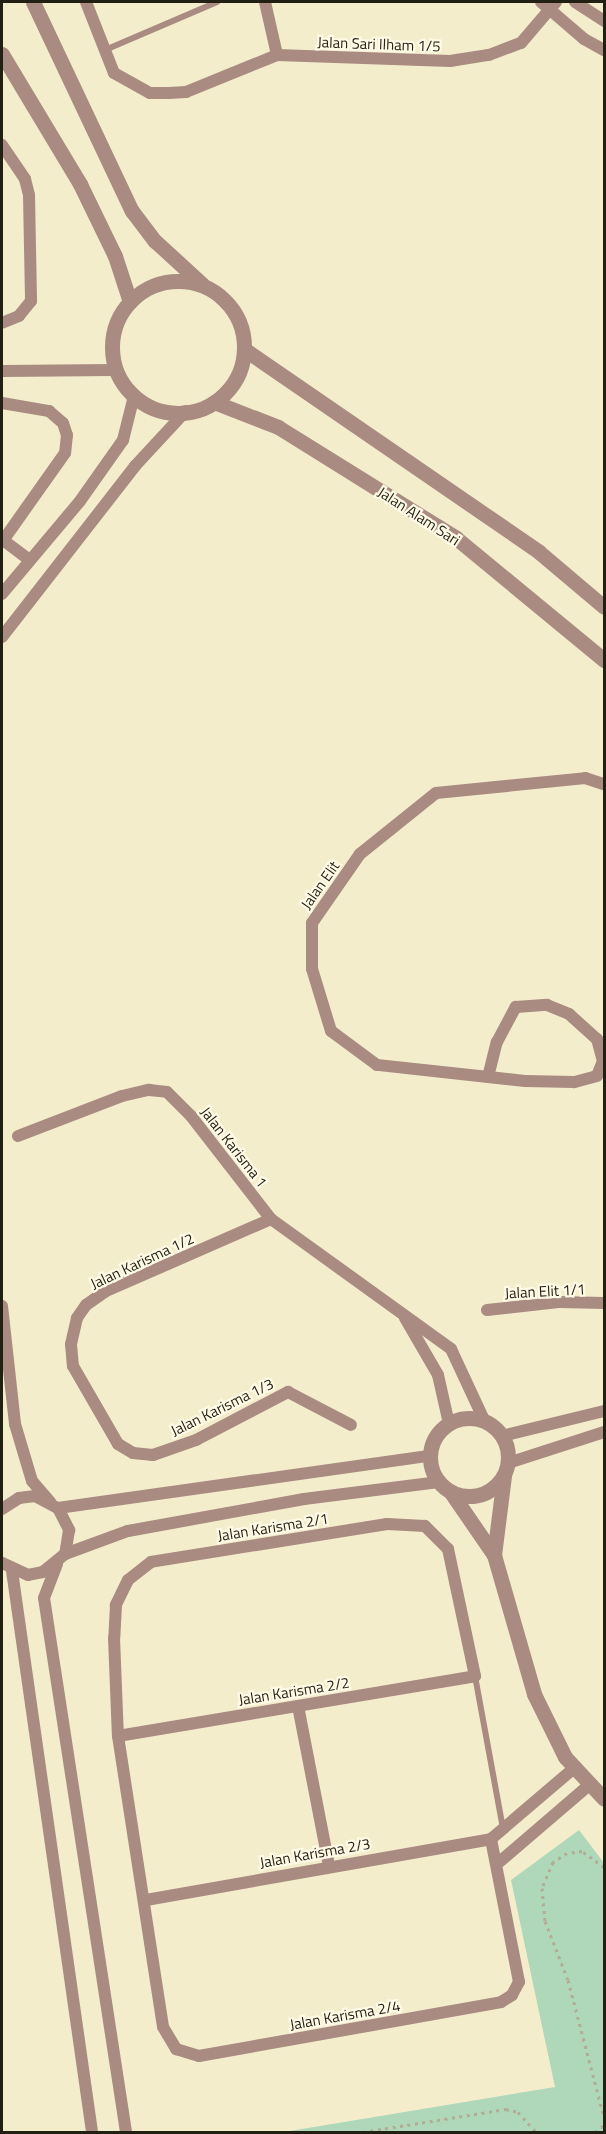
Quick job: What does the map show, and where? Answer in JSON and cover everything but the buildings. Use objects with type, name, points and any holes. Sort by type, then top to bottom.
[{"type":"street","points":[[33,2],[132,211],[154,242],[234,311],[242,329],[244,349],[235,379],[214,402],[186,411],[153,407],[134,396],[114,370],[112,339],[118,319],[130,302],[146,289],[164,282],[184,281],[204,286]]},
{"type":"street","name":"Jalan Sari Ilham 1/5","points":[[86,2],[114,73],[132,86],[150,93],[186,92],[277,56],[450,61],[489,56],[521,43],[549,4]]},
{"type":"street","points":[[265,2],[277,56]]},
{"type":"street","points":[[575,2],[604,21]]},
{"type":"street","points":[[549,4],[584,39],[604,50]]},
{"type":"street","points":[[2,54],[80,184],[115,256],[130,302]]},
{"type":"street","points":[[2,145],[25,179],[30,195],[31,301],[19,316],[2,323]]},
{"type":"street","points":[[244,349],[539,552],[604,607]]},
{"type":"street","points":[[2,370],[114,370]]},
{"type":"street","points":[[2,594],[28,559],[80,501],[123,440],[134,396]]},
{"type":"street","name":"Jalan Alam Sari","points":[[214,402],[278,427],[456,538],[604,660]]},
{"type":"street","points":[[2,403],[49,411],[63,423],[67,435],[65,453],[2,541],[28,559]]},
{"type":"street","points":[[2,637],[145,453],[171,432],[186,411]]},
{"type":"street","name":"Jalan Elit","points":[[488,1077],[497,1042],[516,1007],[547,1005],[569,1014],[597,1040],[603,1061],[597,1076],[574,1082],[488,1077],[377,1065],[331,1031],[312,969],[312,923],[360,854],[436,793],[585,778],[604,784]]},
{"type":"street","name":"Jalan Karisma 1","points":[[18,1136],[122,1096],[149,1090],[167,1092],[191,1116],[271,1219],[451,1349],[485,1422]]},
{"type":"street","name":"Jalan Karisma 1/2","points":[[133,1454],[118,1444],[73,1366],[70,1344],[76,1318],[86,1305],[106,1291],[271,1219]]},
{"type":"street","name":"Jalan Elit 1/1","points":[[487,1310],[559,1302],[604,1303]]},
{"type":"street","points":[[2,1306],[15,1424],[32,1481],[54,1505],[69,1530],[61,1559],[44,1598],[126,2133]]},
{"type":"street","name":"Jalan Karisma 1","points":[[403,1314],[438,1375],[449,1424]]},
{"type":"street","name":"Jalan Karisma 1/3","points":[[133,1454],[153,1455],[196,1440],[288,1392],[351,1425]]},
{"type":"street","points":[[502,1436],[604,1411]]},
{"type":"street","points":[[494,1555],[506,1470],[502,1436],[485,1422],[467,1418],[449,1424],[436,1438],[430,1456],[444,1486],[494,1555],[534,1694],[574,1768],[588,1786],[604,1799]]},
{"type":"street","points":[[2,1563],[12,1571],[36,1574],[61,1559],[128,1531],[304,1499],[444,1486],[480,1495],[506,1470],[604,1432]]},
{"type":"street","points":[[2,1509],[19,1498],[34,1497],[54,1505],[430,1456]]},
{"type":"street","name":"Jalan Karisma 2/1","points":[[146,1900],[118,1736],[114,1693],[116,1605],[128,1580],[151,1562],[387,1524],[425,1526],[448,1549],[475,1676]]},
{"type":"street","points":[[12,1571],[92,2133]]},
{"type":"street","name":"Jalan Karisma 2/2","points":[[118,1736],[475,1676]]},
{"type":"street","points":[[298,1706],[330,1865]]},
{"type":"street","points":[[491,1839],[574,1768]]},
{"type":"street","points":[[497,1864],[588,1786]]},
{"type":"street","name":"Jalan Karisma 2/3","points":[[146,1900],[330,1865],[491,1839]]},
{"type":"street","name":"Jalan Karisma 2/4","points":[[146,1900],[163,2027],[176,2049],[199,2056],[507,1998],[519,1982],[491,1839]]},
{"type":"lane","points":[[104,50],[218,2]]},
{"type":"lane","points":[[475,1676],[503,1828]]},
{"type":"path","points":[[604,1867],[582,1851],[567,1853],[553,1862],[542,1888],[545,1921],[568,1980],[604,2117]]},
{"type":"path","points":[[363,2133],[506,2109],[518,2112],[536,2133]]},
{"type":"path","points":[[599,2132],[604,2125]]},
{"type":"green space","points":[[579,1830],[604,1863],[604,2132],[284,2132],[555,2087],[511,1880]]}]
